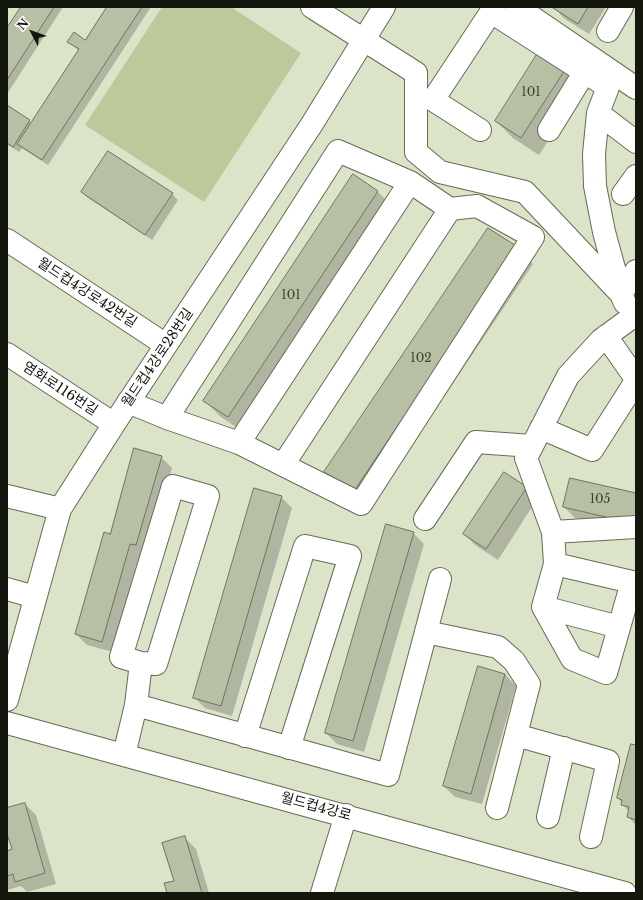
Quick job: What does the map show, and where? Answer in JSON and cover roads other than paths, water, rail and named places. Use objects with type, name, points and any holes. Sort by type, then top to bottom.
[{"type":"street","points":[[312,7],[363,41],[416,73],[416,152],[440,172],[525,192],[621,294]]},
{"type":"street","points":[[363,41],[384,7]]},
{"type":"street","points":[[517,7],[636,88]]},
{"type":"street","points":[[608,32],[622,7]]},
{"type":"street","points":[[626,7],[636,12]]},
{"type":"street","points":[[480,130],[434,100],[491,12],[608,87],[598,113],[594,154],[595,186],[604,232],[621,294],[634,323],[606,336],[601,340],[568,376],[526,458],[553,532],[554,564],[543,607],[572,659],[606,673],[632,582],[554,564]]},
{"type":"street","name":"월드컵4강로28번길","points":[[7,700],[60,509],[128,402],[312,124],[363,41]]},
{"type":"street","points":[[549,130],[584,73]]},
{"type":"street","points":[[598,113],[636,142]]},
{"type":"street","points":[[128,402],[167,418],[239,442],[361,504],[533,237],[477,206],[450,209],[410,182],[338,151],[167,418]]},
{"type":"street","points":[[623,194],[636,176]]},
{"type":"street","points":[[239,442],[410,182]]},
{"type":"street","points":[[283,465],[450,209]]},
{"type":"street","name":"월드컵4강로42번길","points":[[7,240],[166,345]]},
{"type":"street","points":[[621,294],[636,271]]},
{"type":"street","points":[[424,519],[476,442],[537,437],[592,450],[636,380],[606,336]]},
{"type":"street","name":"염화로116번길","points":[[7,354],[114,424]]},
{"type":"street","points":[[173,486],[208,496],[156,664],[141,663],[121,657],[173,486]]},
{"type":"street","points":[[7,496],[60,509]]},
{"type":"street","points":[[553,532],[636,527]]},
{"type":"street","points":[[245,736],[305,546],[350,556],[289,748]]},
{"type":"street","points":[[136,705],[388,775],[440,579]]},
{"type":"street","points":[[7,589],[35,597]]},
{"type":"street","points":[[543,607],[619,627]]},
{"type":"street","points":[[426,632],[498,648],[514,661],[529,684],[497,808]]},
{"type":"street","points":[[124,755],[136,705],[141,663]]},
{"type":"street","name":"월드컵4강로","points":[[7,723],[346,815],[625,893]]},
{"type":"street","points":[[516,735],[608,761],[591,837]]},
{"type":"street","points":[[548,817],[564,748]]},
{"type":"street","points":[[322,893],[346,815]]}]
